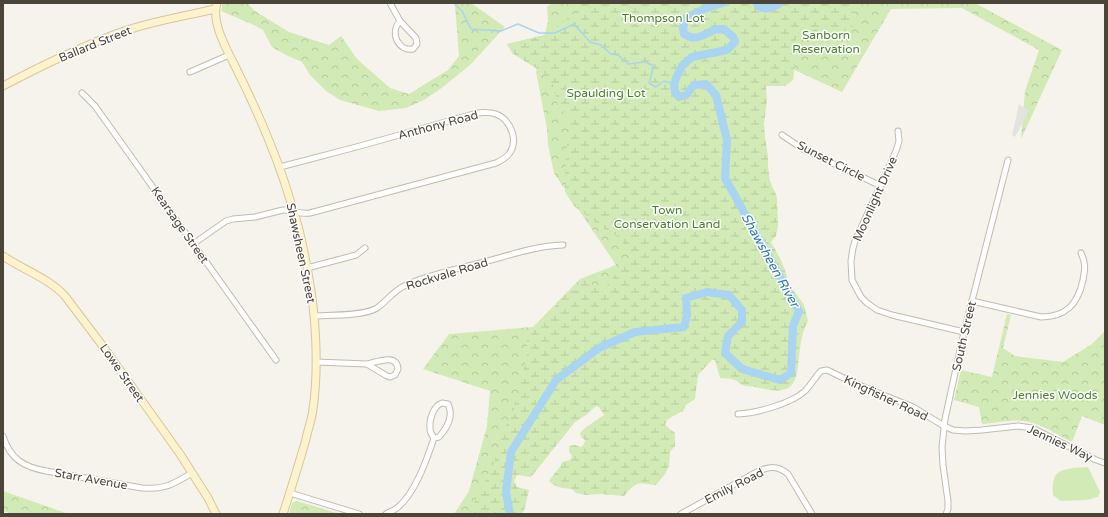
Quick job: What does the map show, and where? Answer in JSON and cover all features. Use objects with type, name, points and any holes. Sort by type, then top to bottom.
[{"type":"street","points":[[390,3],[400,21],[416,39],[417,44],[413,49],[408,50],[398,42],[395,37],[395,29],[400,21]]},
{"type":"street","name":"Shawsheen Street","points":[[216,6],[217,23],[224,46],[252,101],[280,167],[294,212],[311,290],[316,362],[313,410],[301,457],[283,514]]},
{"type":"street","name":"Ballard Street","points":[[3,86],[45,64],[109,37],[134,28],[216,6]]},
{"type":"street","points":[[190,72],[229,55]]},
{"type":"street","name":"Kearsage Street","points":[[82,93],[95,106],[276,360]]},
{"type":"street","name":"Anthony Road","points":[[280,167],[477,113],[495,113],[507,121],[511,127],[513,147],[509,154],[496,163],[310,213],[304,214],[294,212]]},
{"type":"street","name":"Moonlight Drive","points":[[898,131],[898,148],[860,229],[853,248],[851,261],[852,280],[866,303],[880,311],[964,332]]},
{"type":"street","name":"Sunset Circle","points":[[782,135],[803,149],[881,186]]},
{"type":"street","name":"South Street","points":[[946,514],[948,509],[948,501],[942,448],[944,426],[964,332],[1008,160]]},
{"type":"street","points":[[193,244],[226,221],[233,218],[255,217],[287,209],[294,212]]},
{"type":"street","name":"Rockvale Road","points":[[314,316],[367,312],[376,309],[405,285],[422,279],[523,251],[563,245]]},
{"type":"street","points":[[307,268],[356,255],[364,248]]},
{"type":"street","points":[[972,301],[1041,317],[1058,315],[1074,304],[1081,289],[1085,267],[1081,253]]},
{"type":"street","name":"Lowe Street","points":[[3,256],[51,283],[66,296],[180,454],[210,501],[216,514]]},
{"type":"street","points":[[316,362],[368,364],[392,360],[397,364],[398,369],[396,375],[387,376],[368,364]]},
{"type":"street","name":"Kingfisher Road","points":[[738,414],[767,409],[792,399],[804,392],[821,371],[827,370],[854,383],[913,407],[944,426]]},
{"type":"street","points":[[386,514],[397,508],[414,487],[428,458],[434,438],[430,430],[434,408],[439,404],[448,404],[451,413],[449,422],[444,432],[439,437],[434,438]]},
{"type":"street","name":"Jennies Way","points":[[944,426],[953,430],[965,431],[1025,426],[1032,428],[1096,460],[1105,462]]},
{"type":"street","name":"Starr Avenue","points":[[3,436],[10,452],[19,461],[31,468],[46,471],[142,488],[168,486],[192,473]]},
{"type":"street","name":"Emily Road","points":[[682,514],[753,474],[762,470],[774,468],[783,470],[788,474],[812,514]]},
{"type":"street","points":[[290,493],[359,514]]},
{"type":"green space","points":[[223,3],[247,3],[255,11],[289,32],[329,45],[341,36],[357,59],[390,88],[409,94],[448,70],[459,56],[454,3],[471,3],[505,27],[471,64],[443,87],[424,100],[406,108],[379,111],[340,100],[326,91],[310,75],[302,62],[272,47],[263,30],[221,11]]},
{"type":"green space","points":[[552,3],[975,3],[1062,50],[1021,139],[1025,91],[1039,50],[962,8],[891,9],[842,92],[786,66],[724,29],[727,352],[621,397],[519,428],[509,514],[454,514],[469,491],[487,426],[490,391],[423,369],[449,334],[533,327],[580,279],[616,265],[554,173],[536,72],[548,21],[547,7]]},
{"type":"green space","points":[[582,3],[851,3],[853,13],[852,33],[840,36],[822,28],[803,26],[798,33],[793,47],[796,57],[793,80],[785,86],[766,86],[767,100],[764,124],[765,137],[770,181],[777,197],[778,226],[776,236],[771,242],[781,260],[787,276],[788,284],[804,305],[808,321],[802,337],[796,376],[793,383],[784,390],[771,390],[746,386],[734,379],[720,378],[715,360],[712,360],[698,375],[695,399],[686,405],[683,411],[667,420],[665,425],[675,433],[675,446],[670,452],[669,466],[665,474],[656,485],[635,485],[624,496],[601,494],[586,495],[576,493],[572,489],[562,488],[549,481],[562,462],[570,460],[572,456],[569,452],[569,446],[575,445],[581,447],[585,440],[581,437],[580,433],[604,415],[599,407],[596,406],[575,422],[531,477],[517,475],[514,481],[517,487],[529,490],[524,511],[521,514],[466,514],[474,504],[477,494],[481,490],[495,460],[503,431],[513,414],[515,402],[523,386],[516,380],[524,369],[527,355],[527,340],[531,332],[543,322],[566,293],[570,290],[578,291],[578,284],[586,280],[602,292],[630,256],[620,238],[606,230],[574,206],[565,192],[566,152],[570,118],[558,106],[554,87],[545,74],[512,53],[507,44],[548,34],[576,11]]},
{"type":"green space","name":"Jennies Woods","points":[[1007,314],[1011,315],[1003,348],[1015,356],[1063,362],[1092,344],[1105,331],[1105,425],[1082,416],[1072,442],[1042,426],[1029,422],[1013,420],[982,424],[979,407],[954,400],[961,370],[992,377]]},
{"type":"green space","points":[[1088,467],[1100,492],[1098,497],[1087,500],[1061,501],[1053,495],[1053,481],[1059,472],[1068,469]]},
{"type":"green space","points":[[3,491],[69,514],[12,514],[3,511]]},
{"type":"green space","points":[[296,501],[340,514],[289,514],[292,503]]},
{"type":"shaded area","points":[[1019,104],[1029,111],[1015,137],[1012,135]]},
{"type":"waterway","points":[[454,3],[462,11],[471,29],[501,31],[518,24],[539,33],[555,33],[574,24],[590,42],[601,45],[611,54],[618,55],[628,64],[645,62],[654,66],[649,83],[656,87],[664,81],[674,84]]},
{"type":"waterway","name":"Shawsheen River","points":[[510,514],[506,492],[511,452],[556,380],[599,348],[635,332],[684,327],[687,315],[686,298],[707,292],[729,295],[742,310],[742,322],[728,336],[725,353],[742,369],[780,380],[791,373],[793,326],[799,311],[725,178],[727,140],[716,95],[706,84],[694,85],[686,95],[679,97],[675,92],[674,84],[676,78],[682,66],[692,57],[727,50],[735,42],[733,37],[724,29],[714,30],[696,38],[684,34],[683,28],[686,18],[704,9],[722,3]]},
{"type":"waterway","name":"Shawsheen River","points":[[757,3],[761,8],[767,9],[780,3]]},
{"type":"park label","name":"Thompson Lot","points":[[663,18]]},
{"type":"park label","name":"Sanborn Reservation","points":[[826,42]]},
{"type":"park label","name":"Spaulding Lot","points":[[606,93]]},
{"type":"park label","name":"Town Conservation Land","points":[[667,217]]}]
